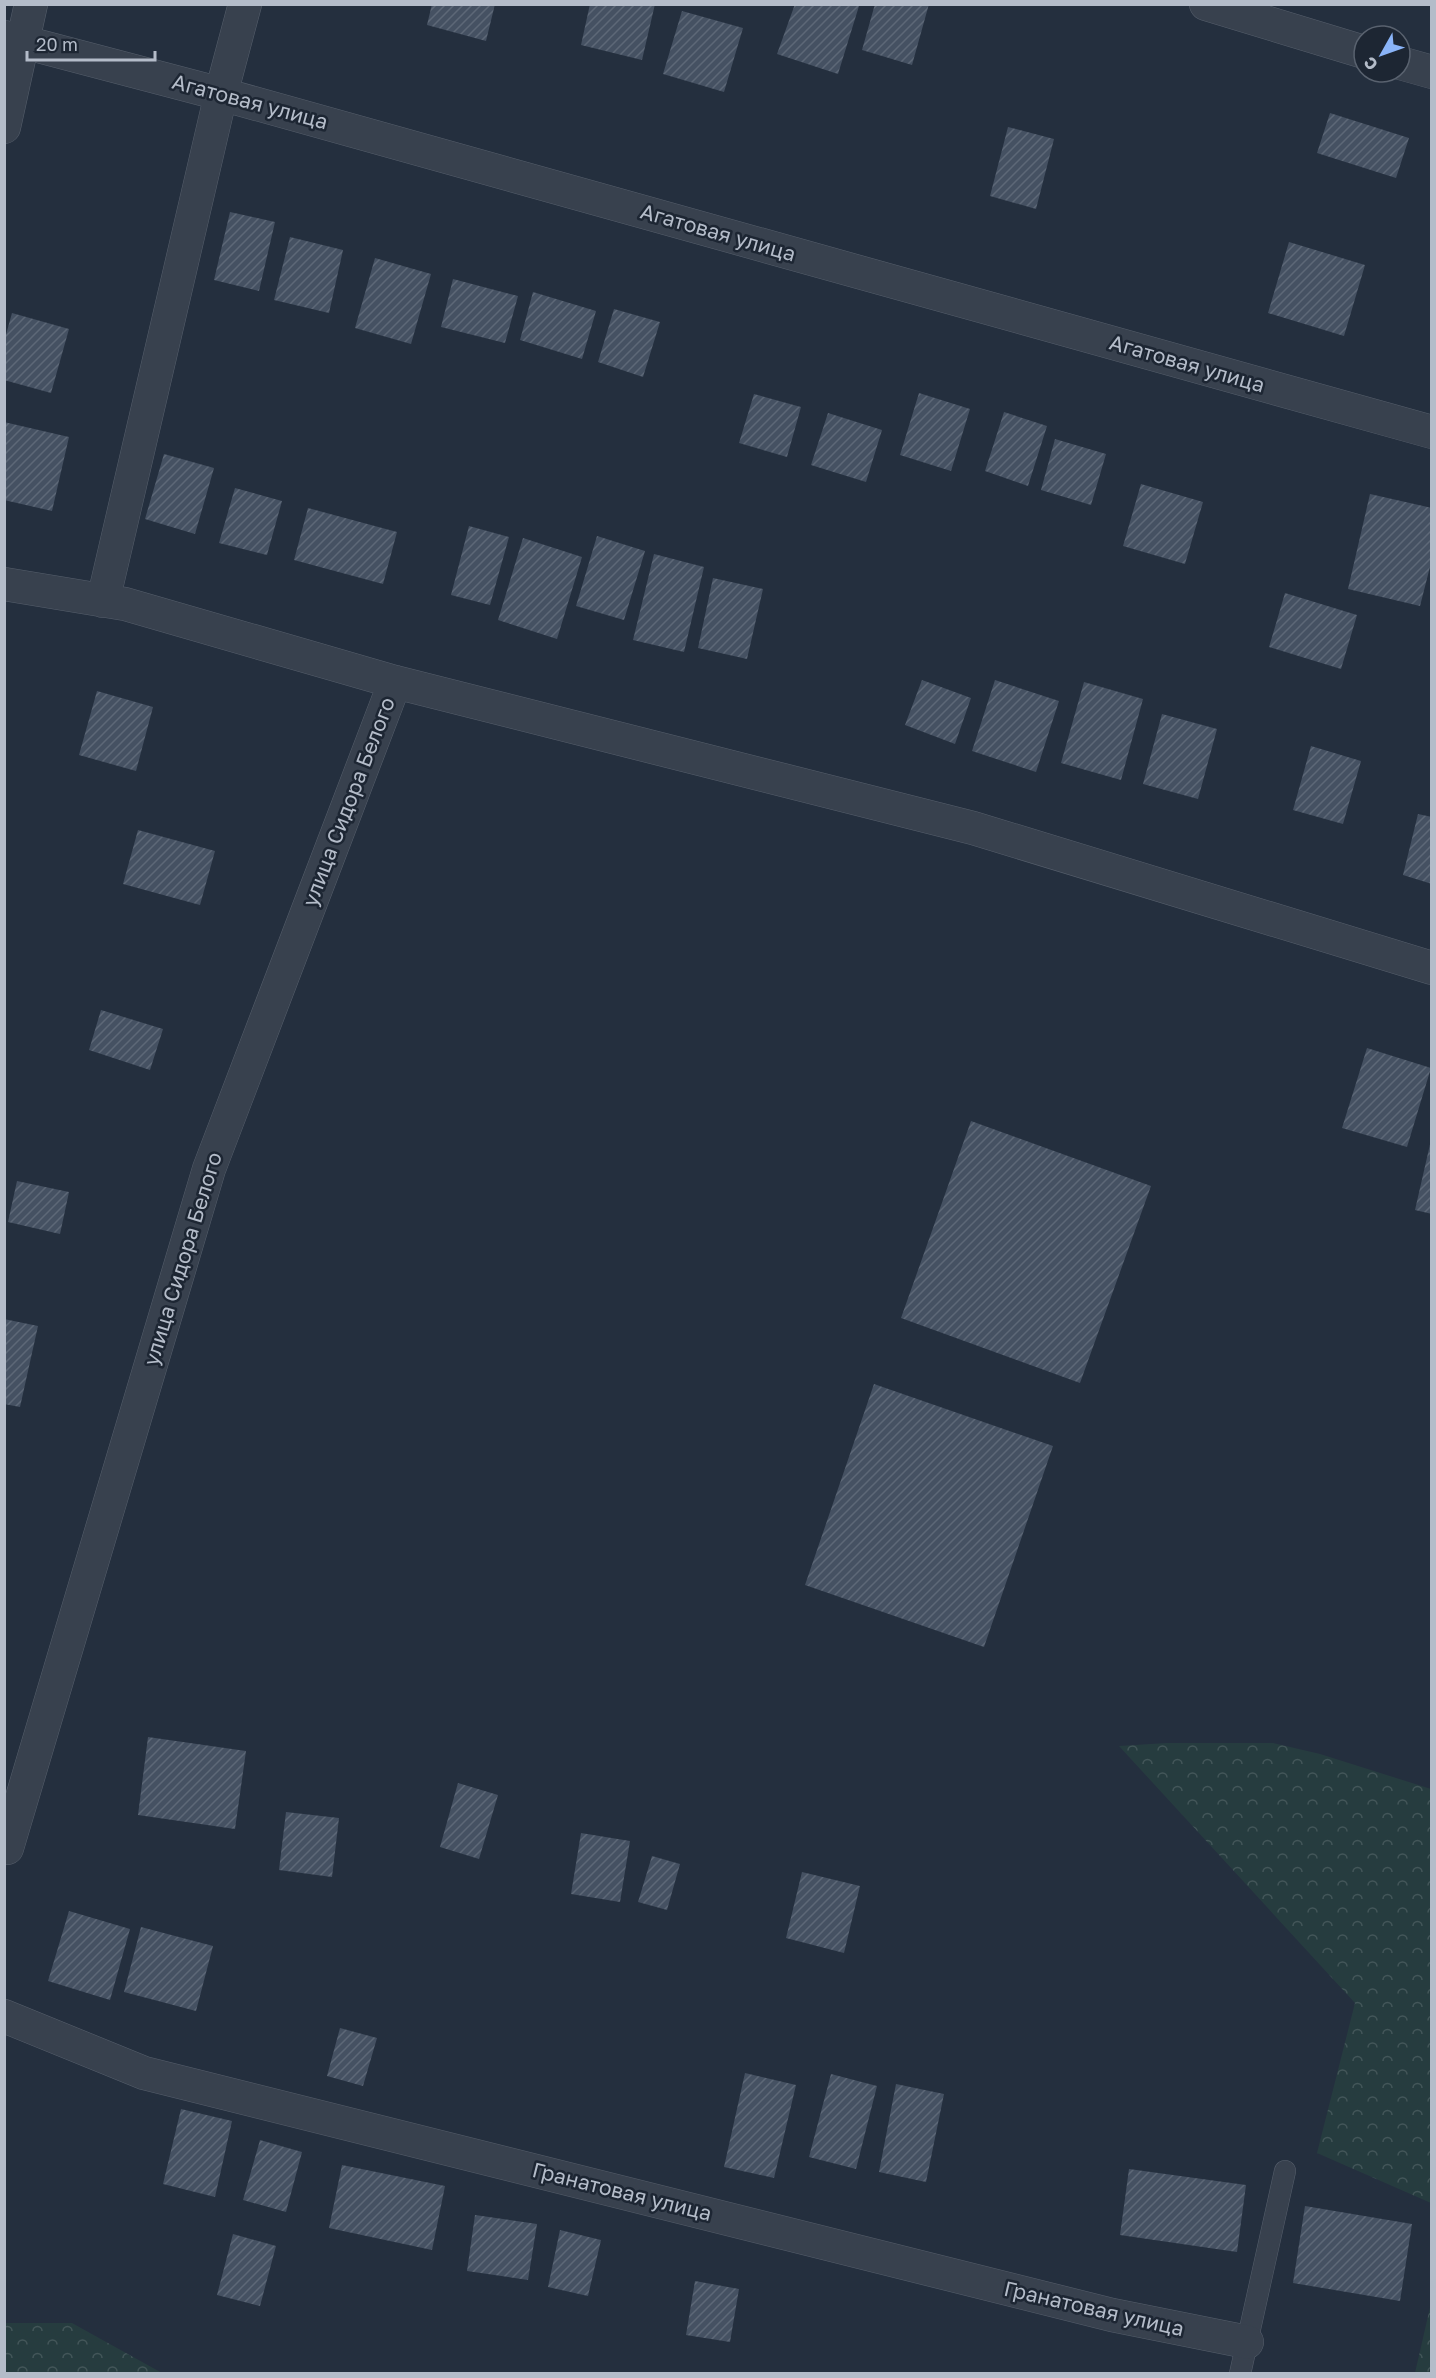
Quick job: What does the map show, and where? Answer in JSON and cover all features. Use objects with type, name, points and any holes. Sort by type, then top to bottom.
[{"type":"street","points":[[4,127],[13,39],[31,4]]},
{"type":"street","points":[[104,601],[221,94],[245,4]]},
{"type":"street","points":[[1206,4],[1352,48]]},
{"type":"street","name":"Агатовая улица","points":[[13,39],[221,94],[1431,432]]},
{"type":"street","points":[[1412,66],[1431,72]]},
{"type":"street","points":[[4,584],[125,604],[395,682],[973,828],[1431,968]]},
{"type":"street","name":"улица Сидора Белого","points":[[7,1848],[209,1169],[395,682]]},
{"type":"street","name":"Гранатовая улица","points":[[4,2016],[144,2073],[1112,2316],[1244,2358]]},
{"type":"lane","points":[[1244,2358],[1285,2171]]},
{"type":"green space","points":[[1167,1743],[1273,1743],[1320,1754],[1431,1789],[1431,2203],[1317,2153],[1355,2003],[1119,1746]]},
{"type":"green space","points":[[1431,2303],[1431,2373],[1415,2373]]},
{"type":"green space","points":[[5,2323],[72,2323],[162,2373],[5,2373]]},
{"type":"building","points":[[432,4],[495,4],[486,41],[427,25]]},
{"type":"building","points":[[590,4],[655,4],[642,60],[581,45]]},
{"type":"building","points":[[795,4],[859,6],[838,74],[777,54]]},
{"type":"building","points":[[875,4],[929,4],[912,65],[862,50]]},
{"type":"building","points":[[682,11],[743,28],[724,92],[663,74]]},
{"type":"building","points":[[1330,113],[1409,138],[1396,178],[1317,153]]},
{"type":"building","points":[[1008,127],[1054,139],[1036,209],[990,196]]},
{"type":"building","points":[[230,212],[275,222],[259,291],[214,280]]},
{"type":"building","points":[[290,237],[343,250],[329,313],[274,300]]},
{"type":"building","points":[[1289,242],[1365,265],[1344,336],[1268,313]]},
{"type":"building","points":[[375,258],[431,274],[411,344],[355,328]]},
{"type":"building","points":[[453,279],[518,296],[505,343],[441,327]]},
{"type":"building","points":[[533,292],[596,311],[582,359],[520,340]]},
{"type":"building","points":[[614,309],[660,322],[643,377],[598,362]]},
{"type":"building","points":[[12,313],[69,329],[51,393],[4,380],[4,342]]},
{"type":"building","points":[[919,393],[970,409],[951,471],[900,455]]},
{"type":"building","points":[[754,394],[801,407],[787,457],[739,443]]},
{"type":"building","points":[[1004,412],[1047,426],[1028,486],[985,471]]},
{"type":"building","points":[[828,413],[882,430],[866,482],[811,465]]},
{"type":"building","points":[[4,422],[69,437],[52,511],[4,500]]},
{"type":"building","points":[[1055,439],[1106,454],[1091,505],[1041,490]]},
{"type":"building","points":[[164,454],[214,468],[195,534],[145,519]]},
{"type":"building","points":[[1141,484],[1203,502],[1185,564],[1123,546]]},
{"type":"building","points":[[235,488],[282,501],[267,555],[219,543]]},
{"type":"building","points":[[1370,494],[1432,508],[1432,559],[1420,606],[1348,589]]},
{"type":"building","points":[[308,508],[397,532],[383,584],[294,560]]},
{"type":"building","points":[[469,526],[509,537],[490,605],[451,595]]},
{"type":"building","points":[[597,536],[645,551],[624,620],[576,606]]},
{"type":"building","points":[[523,538],[582,557],[557,639],[498,620]]},
{"type":"building","points":[[654,554],[704,567],[684,652],[633,640]]},
{"type":"building","points":[[713,578],[763,589],[747,659],[698,648]]},
{"type":"building","points":[[1285,593],[1357,615],[1341,669],[1269,647]]},
{"type":"building","points":[[922,680],[971,698],[955,744],[905,725]]},
{"type":"building","points":[[995,680],[1059,701],[1036,772],[972,751]]},
{"type":"building","points":[[1084,682],[1143,699],[1121,780],[1061,763]]},
{"type":"building","points":[[97,691],[153,707],[136,771],[79,755]]},
{"type":"building","points":[[1162,714],[1217,729],[1198,799],[1143,784]]},
{"type":"building","points":[[1311,746],[1361,761],[1343,824],[1293,810]]},
{"type":"building","points":[[1418,814],[1432,817],[1432,884],[1403,875]]},
{"type":"building","points":[[138,830],[215,851],[200,905],[123,884]]},
{"type":"building","points":[[101,1010],[163,1029],[150,1070],[89,1050]]},
{"type":"building","points":[[1367,1048],[1431,1068],[1407,1147],[1342,1128]]},
{"type":"building","points":[[971,1121],[1151,1186],[1080,1383],[901,1318]]},
{"type":"building","points":[[1432,1140],[1432,1214],[1415,1210]]},
{"type":"building","points":[[17,1181],[69,1192],[60,1234],[8,1222]]},
{"type":"building","points":[[4,1319],[38,1326],[20,1407],[4,1404]]},
{"type":"building","points":[[874,1384],[1053,1446],[984,1647],[805,1585]]},
{"type":"building","points":[[148,1737],[246,1751],[235,1829],[138,1815]]},
{"type":"building","points":[[458,1783],[498,1795],[479,1859],[440,1847]]},
{"type":"building","points":[[286,1812],[339,1818],[332,1877],[279,1870]]},
{"type":"building","points":[[581,1833],[630,1841],[620,1902],[571,1894]]},
{"type":"building","points":[[652,1856],[680,1864],[667,1910],[638,1902]]},
{"type":"building","points":[[802,1872],[860,1886],[844,1953],[786,1938]]},
{"type":"building","points":[[69,1911],[130,1929],[110,2000],[48,1981]]},
{"type":"building","points":[[141,1927],[213,1946],[196,2011],[124,1992]]},
{"type":"building","points":[[340,2028],[377,2038],[363,2086],[327,2076]]},
{"type":"building","points":[[745,2073],[796,2085],[774,2178],[724,2167]]},
{"type":"building","points":[[831,2074],[877,2086],[856,2169],[809,2157]]},
{"type":"building","points":[[896,2084],[944,2094],[926,2182],[879,2172]]},
{"type":"building","points":[[181,2109],[232,2121],[215,2197],[163,2184]]},
{"type":"building","points":[[260,2140],[302,2152],[286,2212],[243,2200]]},
{"type":"building","points":[[342,2165],[445,2186],[432,2250],[329,2228]]},
{"type":"building","points":[[1129,2169],[1246,2185],[1237,2252],[1120,2235]]},
{"type":"building","points":[[1305,2206],[1412,2224],[1400,2301],[1293,2283]]},
{"type":"building","points":[[475,2215],[537,2224],[528,2280],[467,2271]]},
{"type":"building","points":[[560,2230],[601,2240],[588,2296],[548,2287]]},
{"type":"building","points":[[233,2234],[276,2246],[260,2306],[217,2295]]},
{"type":"building","points":[[695,2281],[739,2289],[730,2342],[686,2335]]}]
